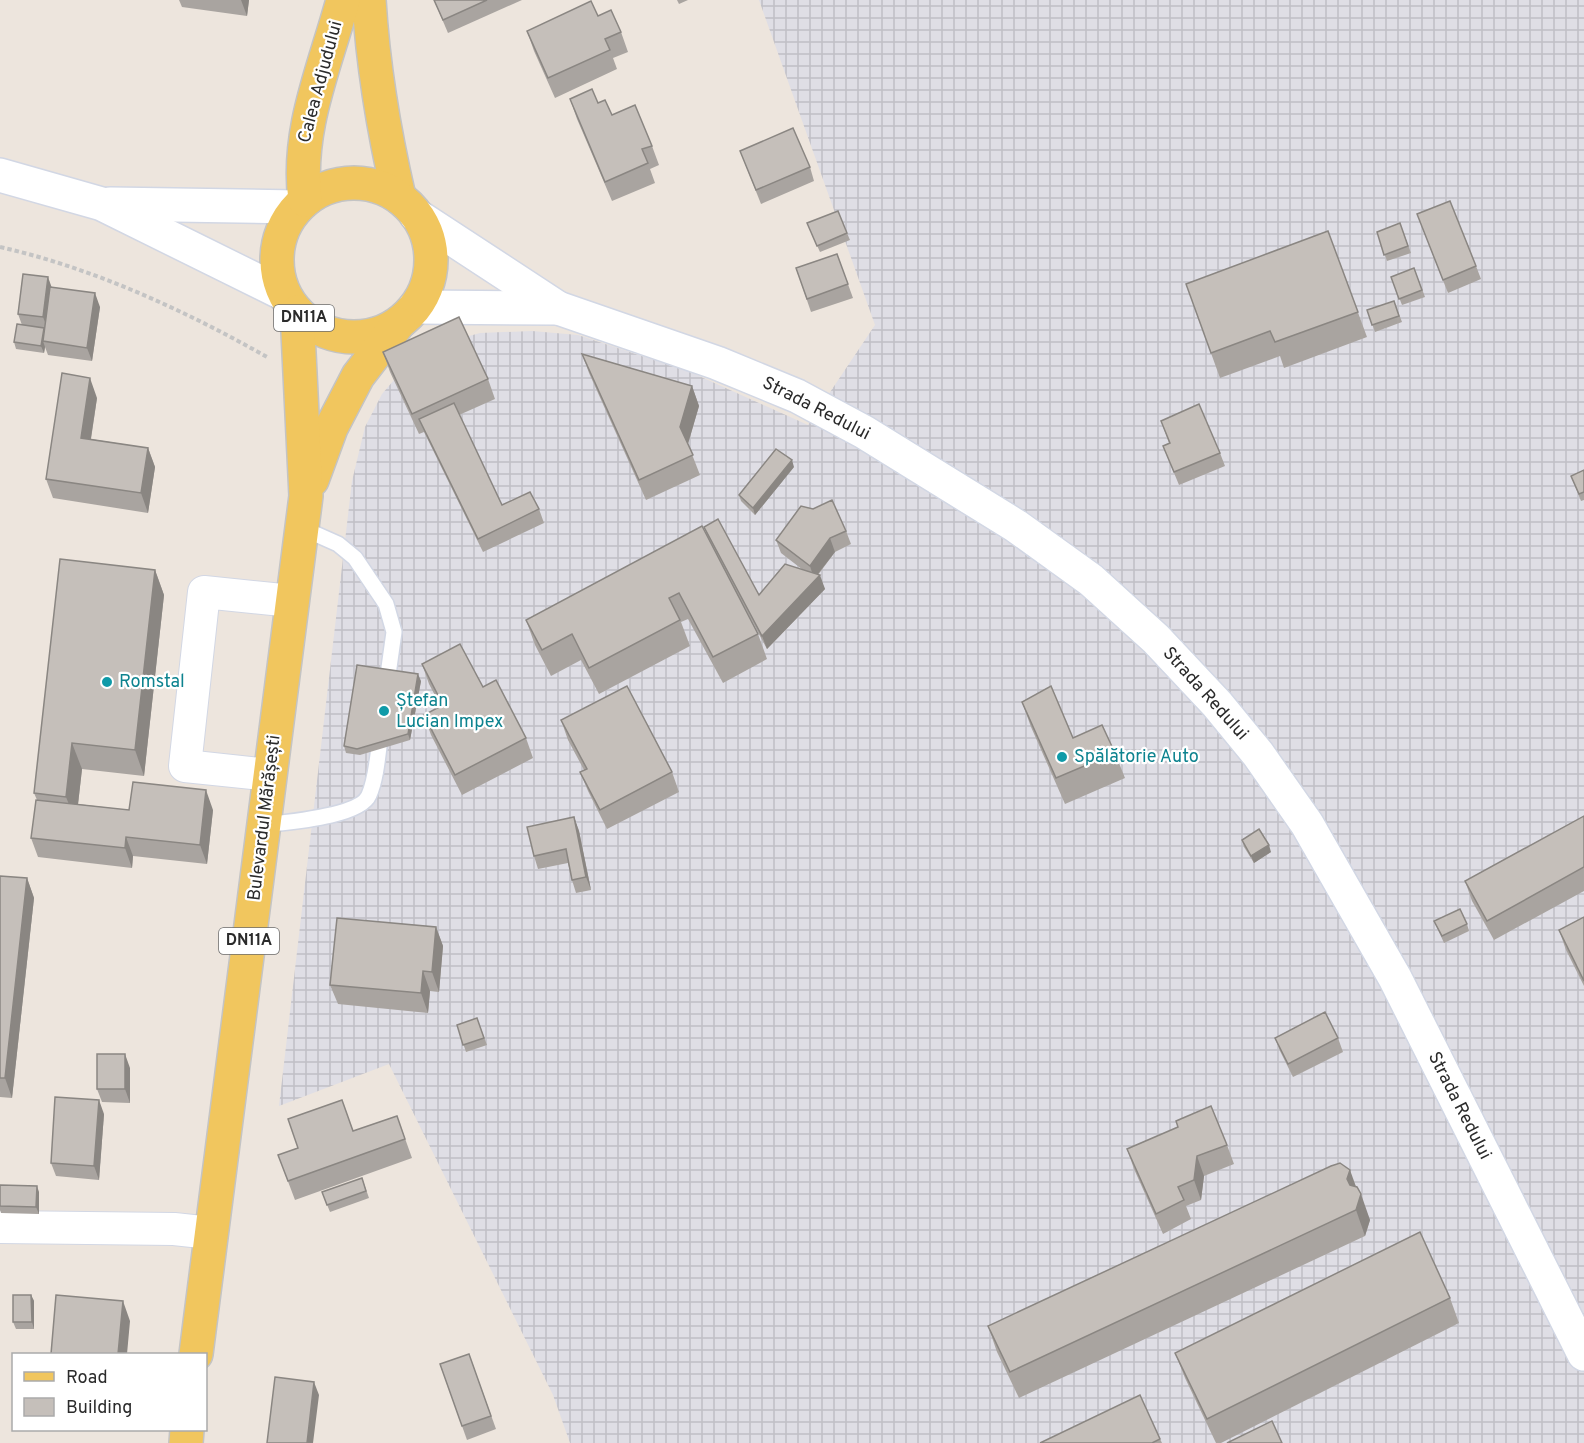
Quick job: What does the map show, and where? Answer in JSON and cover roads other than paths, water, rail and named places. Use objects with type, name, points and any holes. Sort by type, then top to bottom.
[{"type":"main road","name":"Calea Adjudului","points":[[301,204],[302,158],[307,122],[343,0]]},
{"type":"main road","name":"Calea Adjudului","points":[[369,0],[372,50],[381,114],[408,206]]},
{"type":"main road","points":[[0,175],[102,204],[291,303]]},
{"type":"main road","points":[[102,204],[301,204],[326,188],[345,183],[373,185],[408,206],[428,237],[431,261],[427,285],[407,315]]},
{"type":"main road","name":"DN11A","points":[[301,204],[284,226],[277,249],[278,272],[291,303],[314,326],[334,335],[356,337],[378,333],[407,315]]},
{"type":"main road","name":"Strada Redului","points":[[408,206],[558,308],[717,363],[797,396],[864,432],[1016,526],[1091,580],[1156,639],[1217,704],[1258,754],[1307,824],[1395,978],[1584,1354]]},
{"type":"main road","name":"Bulevardul Mărășești","points":[[196,1353],[306,496],[301,376],[291,303]]},
{"type":"main road","name":"Strada Redului","points":[[407,315],[558,308]]},
{"type":"main road","name":"Bulevardul Mărășești","points":[[306,496],[331,428],[353,387],[407,315]]},
{"type":"street","points":[[270,775],[185,766],[204,592],[292,601]]},
{"type":"street","points":[[0,1227],[174,1229],[211,1233]]},
{"type":"lane","points":[[264,825],[344,811],[359,805],[369,797],[394,632],[386,604],[355,558],[338,544],[302,528]]},
{"type":"place","name":"Romstal","points":[[107,682]]},
{"type":"place","name":"Ștefan Lucian Impex","points":[[384,711]]},
{"type":"place","name":"Spălătorie Auto","points":[[1062,757]]}]
